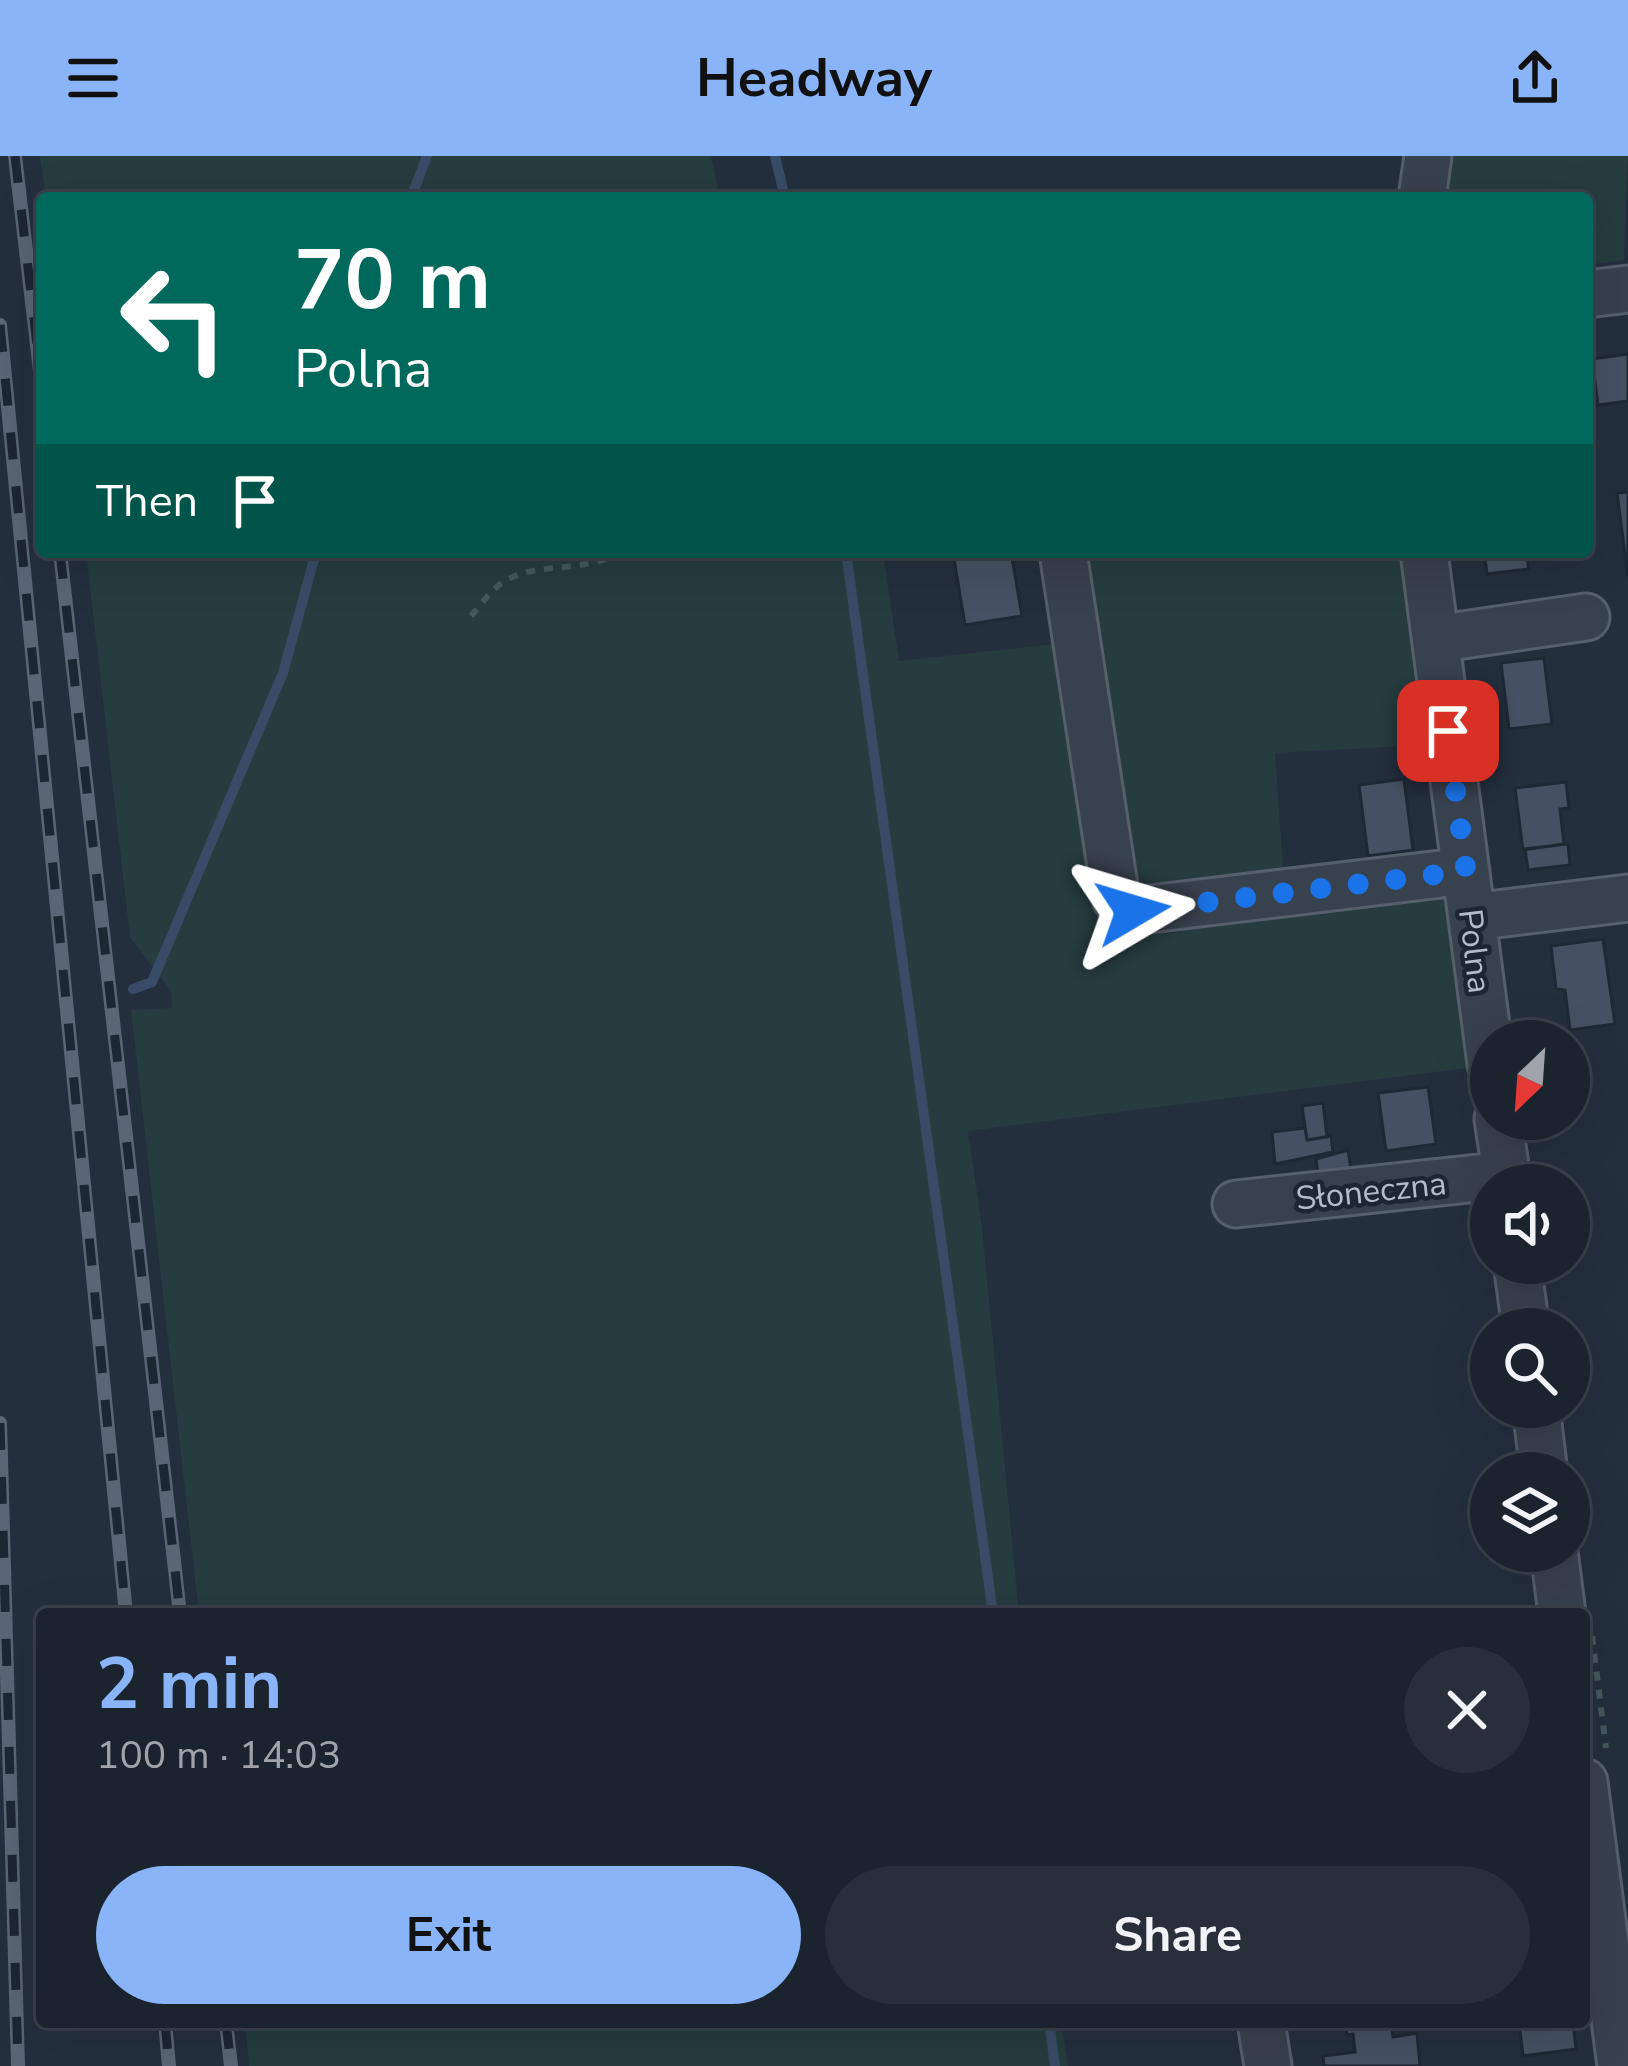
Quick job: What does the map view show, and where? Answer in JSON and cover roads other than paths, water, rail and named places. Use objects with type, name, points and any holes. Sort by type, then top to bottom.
[{"type":"street","points":[[1423,192],[1428,156]]},
{"type":"street","points":[[1593,293],[1628,289]]},
{"type":"street","points":[[1064,558],[1116,899],[1133,911],[1466,871]]},
{"type":"street","name":"Polna","points":[[1425,558],[1485,1020]]},
{"type":"street","points":[[1436,638],[1586,617]]},
{"type":"street","points":[[1472,917],[1628,898]]},
{"type":"street","name":"Słoneczna","points":[[1236,1204],[1470,1183]]},
{"type":"street","points":[[1561,1572],[1573,1608]]},
{"type":"street","points":[[1596,1773],[1622,2066]]},
{"type":"street","points":[[1263,2028],[1268,2066]]},
{"type":"waterway","points":[[413,192],[427,156]]},
{"type":"waterway","points":[[775,156],[784,192]]},
{"type":"waterway","points":[[133,989],[152,982],[283,673],[314,558]]},
{"type":"waterway","points":[[847,558],[992,1608]]},
{"type":"waterway","points":[[1050,2028],[1055,2066]]},
{"type":"railway","points":[[15,156],[36,336]]},
{"type":"railway","points":[[0,325],[125,1608]]},
{"type":"railway","points":[[61,558],[179,1608]]},
{"type":"railway","points":[[0,1423],[18,2066]]},
{"type":"railway","points":[[166,2028],[169,2066]]},
{"type":"railway","points":[[227,2028],[231,2066]]}]
